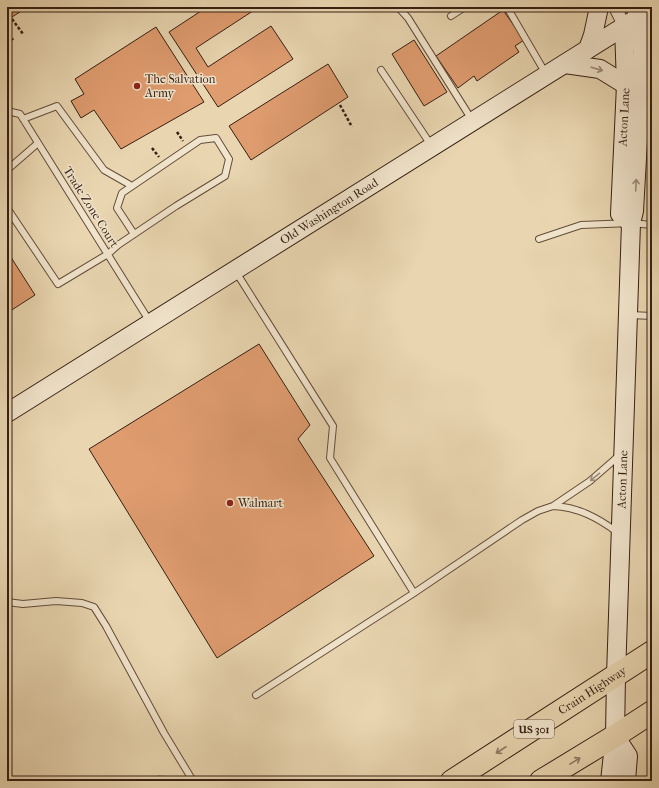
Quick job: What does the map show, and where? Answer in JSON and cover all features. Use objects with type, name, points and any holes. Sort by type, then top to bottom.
[{"type":"highway","name":"Crain Highway","points":[[452,781],[652,652]]},
{"type":"highway","points":[[541,781],[652,712]]},
{"type":"main road","points":[[588,49],[593,35],[599,7]]},
{"type":"main road","name":"Old Washington Road","points":[[7,413],[566,64],[631,18],[652,9]]},
{"type":"main road","name":"Acton Lane","points":[[631,18],[626,85],[620,214],[631,223]]},
{"type":"main road","name":"Acton Lane","points":[[610,781],[615,736],[620,535],[631,223],[634,211],[643,53],[631,18]]},
{"type":"main road","points":[[566,64],[600,69],[626,85]]},
{"type":"main road","points":[[615,736],[628,756],[626,781]]},
{"type":"street","name":"Acton Lane","points":[[615,7],[620,17],[631,18]]},
{"type":"lane","points":[[398,7],[408,18],[473,122]]},
{"type":"lane","points":[[451,16],[465,7]]},
{"type":"lane","points":[[507,7],[546,76]]},
{"type":"lane","points":[[381,70],[432,147]]},
{"type":"lane","points":[[7,111],[20,114],[24,119],[57,106],[104,170],[132,186]]},
{"type":"lane","name":"Trade Zone Court","points":[[24,119],[151,323]]},
{"type":"lane","points":[[7,208],[58,284],[108,254],[118,245],[176,206],[225,176],[229,159],[216,138],[200,140],[122,193],[117,208],[134,234]]},
{"type":"lane","points":[[7,170],[38,143]]},
{"type":"lane","points":[[539,239],[581,225],[631,223],[652,225]]},
{"type":"lane","points":[[235,270],[333,426],[330,458],[414,593]]},
{"type":"lane","points":[[628,315],[652,316]]},
{"type":"lane","points":[[256,695],[414,593],[522,520],[538,511],[553,506],[590,481],[623,450]]},
{"type":"lane","points":[[553,506],[563,506],[585,512],[606,524],[620,535]]},
{"type":"lane","points":[[7,602],[23,604],[56,601],[82,603],[94,607],[164,733],[193,781]]},
{"type":"path","points":[[12,19],[23,34]]},
{"type":"path","points":[[7,30],[13,40]]},
{"type":"path","points":[[340,105],[352,127]]},
{"type":"shaded area","points":[[159,776],[172,777],[173,781],[135,781]]},
{"type":"building","points":[[7,7],[28,7],[7,20]]},
{"type":"building","points":[[207,7],[259,7],[196,48],[208,67],[271,26],[293,59],[218,107],[169,32]]},
{"type":"building","points":[[503,10],[524,40],[515,46],[519,52],[477,81],[474,76],[458,88],[436,56]]},
{"type":"building","name":"The Salvation Army","points":[[156,27],[204,102],[121,149],[94,110],[81,118],[71,101],[84,94],[75,79]]},
{"type":"building","points":[[414,40],[447,92],[424,106],[392,54]]},
{"type":"building","points":[[328,64],[348,97],[251,160],[229,126]]},
{"type":"building","points":[[7,251],[35,295],[7,313]]},
{"type":"building","name":"Walmart","points":[[259,344],[310,425],[298,439],[374,556],[217,658],[89,449]]},
{"type":"place","name":"The Salvation Army","points":[[137,86]]},
{"type":"place","name":"Walmart","points":[[230,503]]}]
